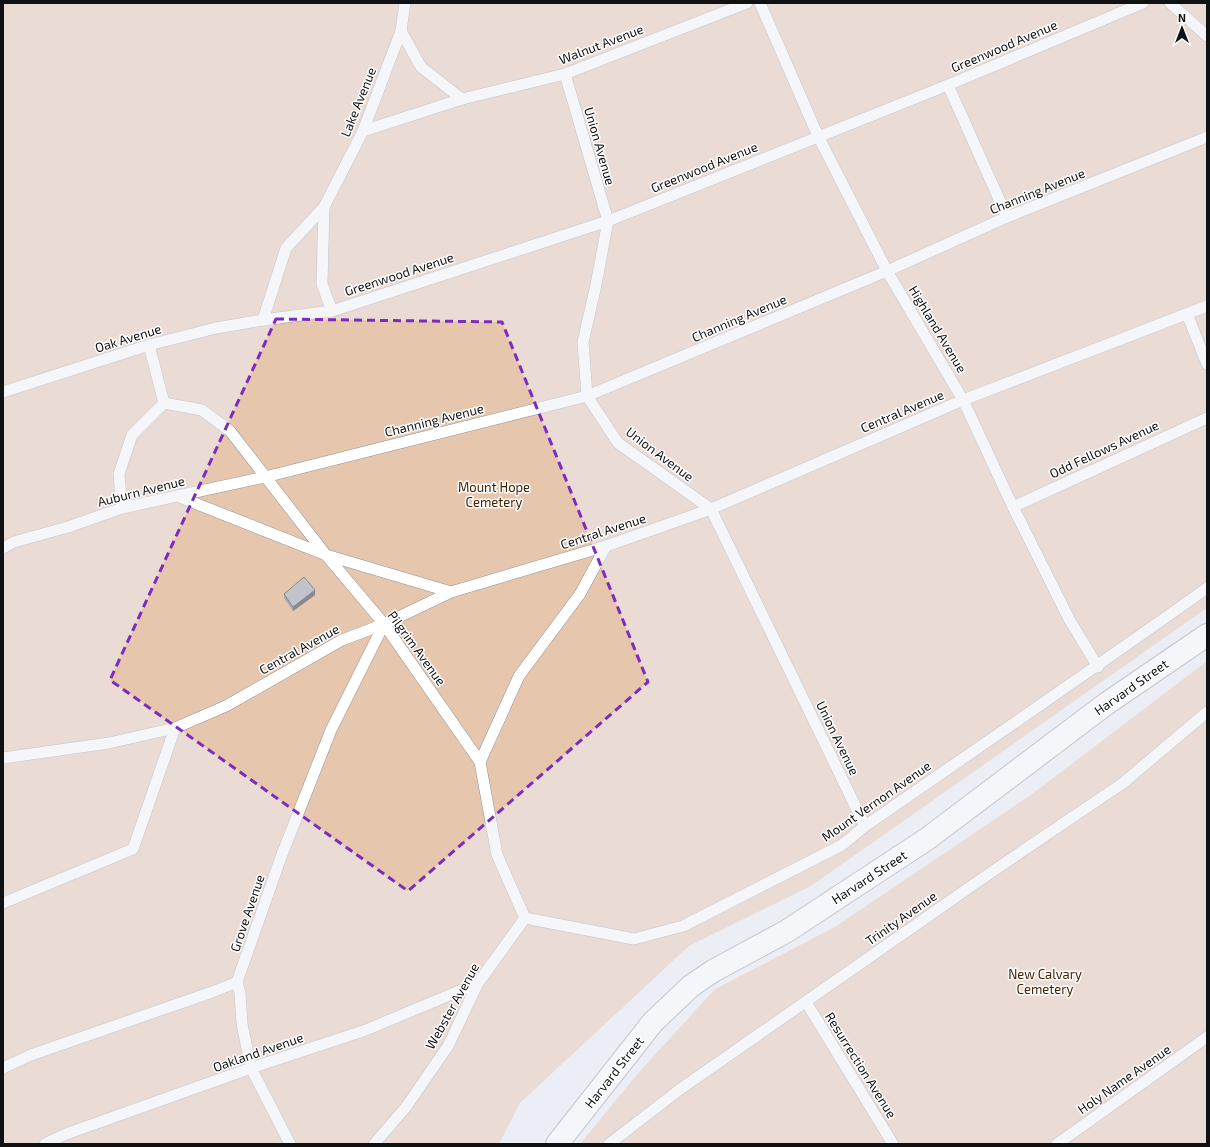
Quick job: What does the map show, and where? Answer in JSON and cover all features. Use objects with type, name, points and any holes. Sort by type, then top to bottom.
[{"type":"main road","name":"Harvard Street","points":[[557,1144],[653,1022],[691,986],[713,971],[787,931],[927,839],[1106,704],[1207,635]]},
{"type":"lane","name":"Lake Avenue","points":[[263,320],[286,248],[324,207],[363,131],[401,31],[404,3]]},
{"type":"lane","name":"Walnut Avenue","points":[[363,131],[462,100],[565,74],[747,3]]},
{"type":"lane","name":"Highland Avenue","points":[[760,3],[818,136],[887,271],[963,400],[1013,506],[1070,619],[1098,667]]},
{"type":"lane","name":"Greenwood Avenue","points":[[263,320],[332,311],[608,221],[948,85],[1143,3]]},
{"type":"lane","points":[[1170,3],[1207,36]]},
{"type":"lane","points":[[401,31],[421,67],[462,100]]},
{"type":"lane","name":"Union Avenue","points":[[565,74],[608,221],[583,342],[587,396],[618,443],[711,509],[865,826]]},
{"type":"lane","points":[[948,85],[1007,217]]},
{"type":"lane","name":"Channing Avenue","points":[[265,477],[587,396],[887,271],[1007,217],[1207,137]]},
{"type":"lane","name":"Lake Avenue","points":[[324,207],[322,284],[332,311]]},
{"type":"lane","name":"Central Avenue","points":[[3,758],[109,743],[174,728],[226,706],[342,640],[384,624],[452,592],[606,546],[711,509],[963,400],[1207,306]]},
{"type":"lane","points":[[1187,314],[1207,364]]},
{"type":"lane","name":"Oak Avenue","points":[[3,392],[149,345],[216,328],[263,320]]},
{"type":"lane","points":[[122,508],[119,474],[132,435],[164,403],[149,345]]},
{"type":"lane","name":"Pilgrim Avenue","points":[[164,403],[202,410],[230,431],[326,555],[384,624],[480,762],[497,855],[525,918]]},
{"type":"lane","name":"Odd Fellows Avenue","points":[[1013,506],[1207,418]]},
{"type":"lane","name":"Auburn Avenue","points":[[3,548],[14,542],[68,527],[122,508],[265,477]]},
{"type":"lane","name":"Pilgrim Avenue","points":[[176,496],[326,555],[452,592]]},
{"type":"lane","points":[[480,762],[519,676],[580,594],[606,546]]},
{"type":"lane","name":"Mount Vernon Avenue","points":[[525,918],[634,939],[683,926],[842,845],[865,826],[1098,667],[1207,588]]},
{"type":"lane","name":"Grove Avenue","points":[[237,982],[281,858],[331,730],[384,624]]},
{"type":"lane","name":"Trinity Avenue","points":[[609,1144],[679,1090],[993,871],[1123,783],[1207,712]]},
{"type":"lane","points":[[3,903],[133,849],[174,728]]},
{"type":"lane","name":"Webster Avenue","points":[[374,1144],[406,1106],[448,1046],[478,983],[525,918]]},
{"type":"lane","points":[[3,1068],[31,1055],[237,982],[240,993],[242,1024],[250,1068],[289,1144]]},
{"type":"lane","name":"Oakland Avenue","points":[[45,1144],[66,1134],[250,1068],[366,1030],[478,983]]},
{"type":"lane","name":"Resurrection Avenue","points":[[806,1002],[893,1144]]},
{"type":"lane","name":"Holy Name Avenue","points":[[1056,1144],[1207,1037]]},
{"type":"highlighted area","points":[[276,319],[502,322],[648,682],[408,891],[110,680]]},
{"type":"green space","name":"Mount Hope Cemetery","points":[[3,3],[1207,3],[1207,608],[811,886],[689,946],[520,1103],[499,1144],[3,1144]]},
{"type":"green space","name":"New Calvary Cemetery","points":[[1207,661],[1207,1144],[580,1144],[639,1072],[715,989],[835,927],[1032,794]]},
{"type":"building","points":[[304,577],[315,590],[293,607],[284,594]]}]
